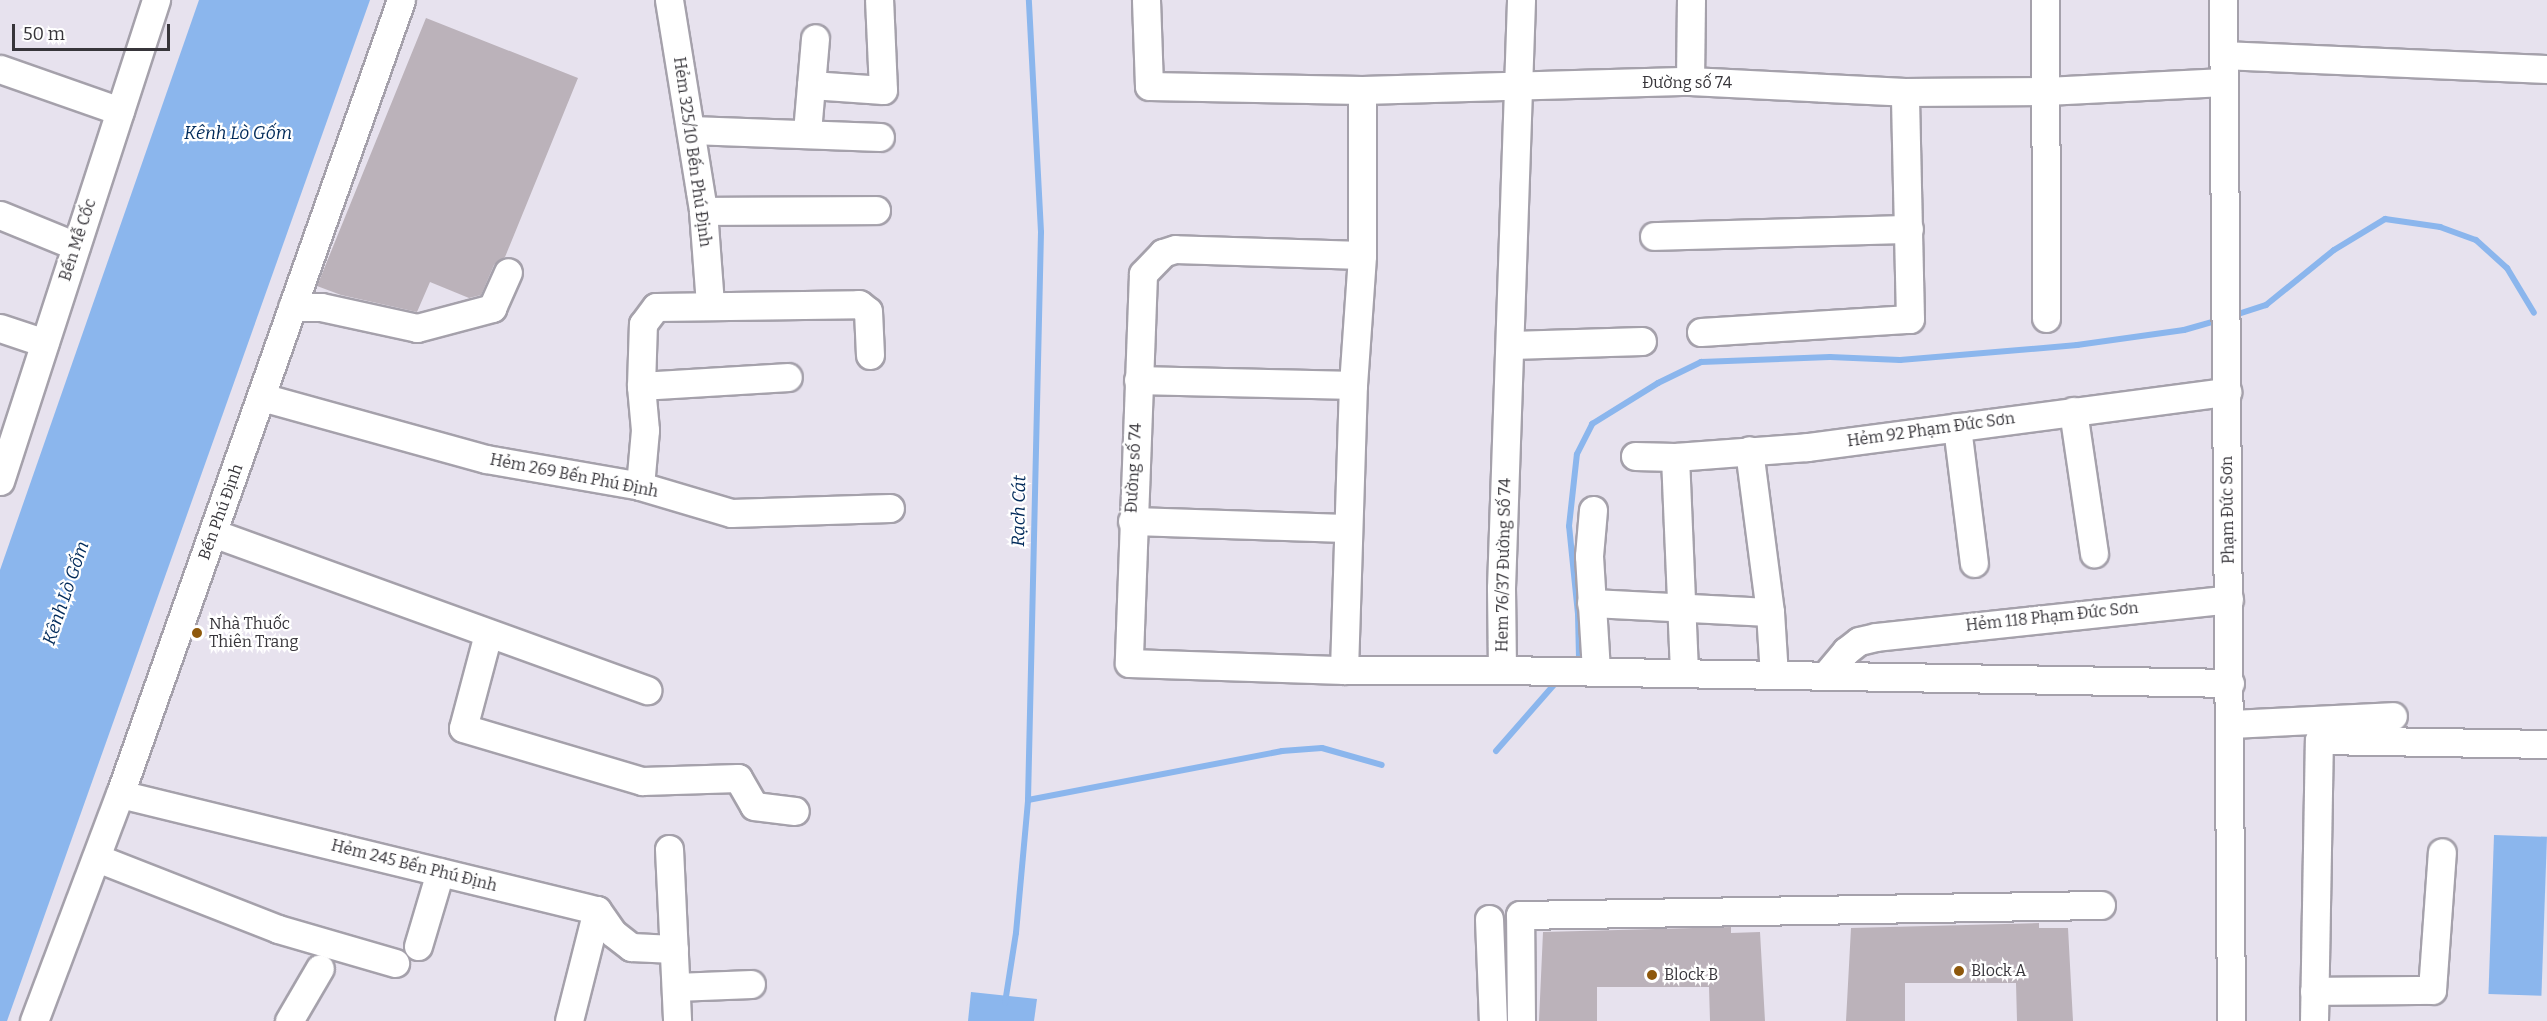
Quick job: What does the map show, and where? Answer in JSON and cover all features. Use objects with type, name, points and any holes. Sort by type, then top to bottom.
[{"type":"street","name":"Bến Mễ Cốc","points":[[0,480],[5,449],[45,344],[156,0]]},
{"type":"street","name":"Bến Phú Định","points":[[34,1021],[97,858],[401,0]]},
{"type":"street","name":"Hẻm 325/10 Bến Phú Định","points":[[669,0],[703,211],[710,304]]},
{"type":"street","points":[[811,85],[884,90],[879,0]]},
{"type":"street","name":"Đường số 74","points":[[1146,0],[1149,86],[1362,90],[1520,88],[1690,81],[1905,92],[2046,91],[2224,82]]},
{"type":"street","name":"Hem 76/37 Đường Số 74","points":[[1129,663],[1344,670],[1502,670],[1501,588],[1520,88],[1521,0]]},
{"type":"street","points":[[1690,81],[1691,0]]},
{"type":"street","points":[[2045,0],[2046,318]]},
{"type":"street","name":"Phạm Đức Sơn","points":[[2223,0],[2230,683],[2230,1021]]},
{"type":"street","points":[[807,132],[815,38]]},
{"type":"street","points":[[2224,55],[2547,69]]},
{"type":"street","points":[[0,69],[120,111]]},
{"type":"street","points":[[1344,670],[1353,385],[1362,255],[1362,90]]},
{"type":"street","points":[[1701,332],[1910,319],[1905,92]]},
{"type":"street","points":[[691,130],[807,132],[880,137]]},
{"type":"street","points":[[703,211],[876,210]]},
{"type":"street","points":[[0,215],[76,246]]},
{"type":"street","points":[[1654,236],[1909,229]]},
{"type":"street","name":"Đường số 74","points":[[1129,663],[1132,521],[1143,274],[1163,253],[1175,249],[1362,255]]},
{"type":"street","points":[[292,307],[321,307],[417,328],[492,308],[508,272]]},
{"type":"street","points":[[640,486],[645,430],[641,386],[643,324],[656,307],[710,304],[859,304],[868,311],[870,356]]},
{"type":"street","points":[[0,328],[45,344]]},
{"type":"street","points":[[1511,345],[1642,341]]},
{"type":"street","points":[[641,386],[788,377]]},
{"type":"street","points":[[1138,380],[1353,385]]},
{"type":"street","name":"Hẻm 92 Phạm Đức Sơn","points":[[1635,456],[1676,457],[1808,447],[2227,392]]},
{"type":"street","name":"Hẻm 269 Bến Phú Định","points":[[262,397],[486,459],[640,486],[731,513],[890,508]]},
{"type":"street","points":[[2073,411],[2094,553]]},
{"type":"street","points":[[1957,427],[1974,563]]},
{"type":"street","points":[[1749,450],[1770,612],[1774,675]]},
{"type":"street","points":[[1676,457],[1684,674]]},
{"type":"street","points":[[1593,510],[1589,556],[1596,672]]},
{"type":"street","points":[[1132,521],[1347,528]]},
{"type":"street","points":[[213,533],[647,690]]},
{"type":"street","name":"Hẻm 118 Phạm Đức Sơn","points":[[1825,676],[1846,651],[1859,641],[1876,637],[2229,598]]},
{"type":"street","points":[[1591,603],[1770,612]]},
{"type":"street","points":[[488,634],[463,728],[642,781],[738,778],[754,806],[795,812]]},
{"type":"street","points":[[1502,670],[2230,683]]},
{"type":"street","points":[[2230,724],[2392,716]]},
{"type":"street","points":[[2313,1021],[2319,740],[2547,744]]},
{"type":"street","name":"Hẻm 245 Bến Phú Định","points":[[120,794],[597,910]]},
{"type":"street","points":[[669,849],[678,1021]]},
{"type":"street","points":[[2314,992],[2432,990],[2442,852]]},
{"type":"street","points":[[97,858],[278,929],[395,963]]},
{"type":"street","points":[[418,946],[440,872]]},
{"type":"street","points":[[1521,1021],[1520,915],[2101,905]]},
{"type":"street","points":[[597,910],[613,933],[632,947],[674,949]]},
{"type":"street","points":[[569,1021],[597,910]]},
{"type":"street","points":[[1489,919],[1493,1021]]},
{"type":"street","points":[[289,1021],[320,968]]},
{"type":"street","points":[[676,987],[751,984]]},
{"type":"water","name":"Kênh Lò Gốm","points":[[199,0],[370,0],[7,1021],[0,1021],[0,570]]},
{"type":"water","points":[[2494,835],[2547,837],[2541,996],[2488,994]]},
{"type":"water","points":[[971,992],[1037,999],[1034,1021],[968,1021]]},
{"type":"building","points":[[426,18],[578,78],[505,257],[494,265],[481,295],[469,298],[430,282],[417,312],[341,295],[317,286]]},
{"type":"building","name":"Block A","points":[[2039,923],[2039,928],[2068,928],[2073,1021],[2017,1021],[2016,983],[1905,983],[1905,1021],[1846,1021],[1851,928]]},
{"type":"building","name":"Block B","points":[[1731,927],[1731,933],[1760,932],[1765,1021],[1710,1021],[1709,987],[1597,987],[1597,1021],[1539,1021],[1543,932]]},
{"type":"waterway","name":"Rạch Cát","points":[[1005,1003],[1016,933],[1028,800],[1041,232],[1029,0]]},
{"type":"waterway","points":[[2232,316],[2266,305],[2334,250],[2385,219],[2440,227],[2476,240],[2507,268],[2534,313]]},
{"type":"waterway","points":[[1574,663],[1579,658],[1578,614],[1569,526],[1577,454],[1592,424],[1658,383],[1701,362],[1830,357],[1900,360],[2077,345],[2184,330],[2219,320]]},
{"type":"waterway","points":[[1496,751],[1559,679]]},
{"type":"waterway","points":[[1028,800],[1282,751],[1322,748],[1382,765]]},
{"type":"place","name":"Nhà Thuốc Thiên Trang","points":[[197,633]]},
{"type":"place","name":"Block A","points":[[1959,971]]},
{"type":"place","name":"Block B","points":[[1652,975]]}]
